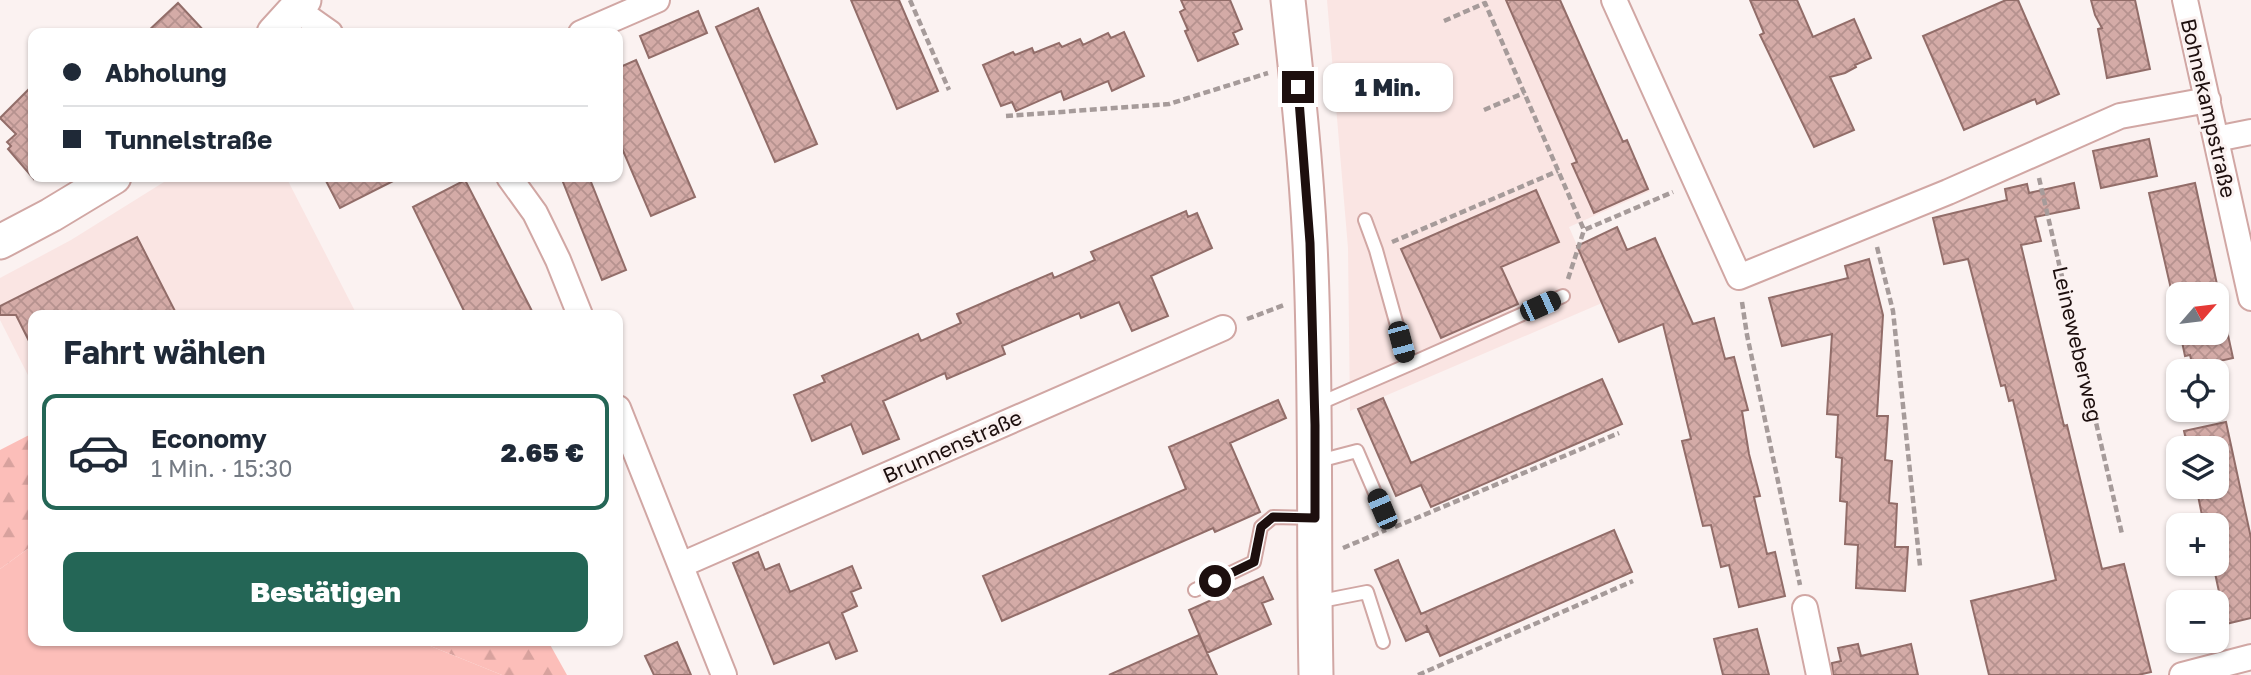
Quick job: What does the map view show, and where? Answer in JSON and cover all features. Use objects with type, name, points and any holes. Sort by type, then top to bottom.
[{"type":"street","points":[[593,28],[657,0]]},
{"type":"street","points":[[1288,0],[1310,243],[1316,675]]},
{"type":"street","points":[[1614,0],[1739,277],[1948,192],[2120,116],[2208,100]]},
{"type":"street","name":"Bohnekampstraße","points":[[2185,0],[2251,298]]},
{"type":"street","points":[[278,28],[300,4],[325,28]]},
{"type":"street","points":[[2216,139],[2251,132]]},
{"type":"street","points":[[2,235],[51,215],[106,182]]},
{"type":"street","points":[[513,182],[535,213],[578,310]]},
{"type":"street","name":"Brunnenstraße","points":[[681,565],[1223,328]]},
{"type":"street","points":[[623,420],[724,675]]},
{"type":"street","points":[[1803,598],[1819,675]]},
{"type":"street","points":[[2182,675],[2251,657]]},
{"type":"lane","points":[[1365,220],[1408,365]]},
{"type":"lane","points":[[1314,406],[1563,296]]},
{"type":"lane","points":[[1315,462],[1357,451],[1382,509]]},
{"type":"lane","points":[[1195,590],[1254,562],[1261,527],[1273,517],[1315,518]]},
{"type":"lane","points":[[1316,602],[1367,592],[1383,642]]},
{"type":"path","points":[[910,0],[949,90]]},
{"type":"path","points":[[1444,21],[1485,3],[1584,230],[1563,296]]},
{"type":"path","points":[[1006,116],[1169,104],[1295,65]]},
{"type":"path","points":[[1483,110],[1524,93]]},
{"type":"path","name":"Leineweberweg","points":[[2033,153],[2122,534]]},
{"type":"path","points":[[1376,250],[1558,171]]},
{"type":"path","points":[[1584,230],[1696,182]]},
{"type":"path","points":[[1872,222],[1893,311],[1920,566]]},
{"type":"path","points":[[1739,277],[1747,335],[1803,598]]},
{"type":"path","points":[[1223,328],[1280,306],[1312,301]]},
{"type":"path","points":[[1316,559],[1619,433]]},
{"type":"path","points":[[1418,675],[1633,581]]},
{"type":"shaded area","points":[[1327,0],[1561,0],[1623,140],[1627,139],[1650,191],[1569,227],[1602,303],[1350,411],[1348,248]]},
{"type":"shaded area","points":[[164,182],[289,182],[354,310],[28,310],[28,375],[0,320],[0,278],[71,240]]},
{"type":"green space","points":[[28,436],[28,549],[0,569],[0,450]]},
{"type":"green space","points":[[28,549],[28,646],[430,646],[502,675],[0,675],[0,569]]},
{"type":"green space","points":[[430,646],[551,646],[567,675],[502,675]]},
{"type":"building","points":[[851,0],[899,0],[938,91],[897,109]]},
{"type":"building","points":[[1181,0],[1230,0],[1242,29],[1233,33],[1238,44],[1198,61],[1185,31],[1188,30],[1180,12],[1185,9]]},
{"type":"building","points":[[1506,0],[1560,0],[1623,142],[1627,140],[1648,189],[1594,213],[1572,164],[1577,162]]},
{"type":"building","points":[[1750,0],[1797,0],[1813,37],[1854,19],[1871,58],[1845,73],[1830,77],[1854,130],[1814,147],[1760,35],[1764,33]]},
{"type":"building","points":[[2006,0],[2018,0],[2059,94],[2037,104],[2035,99],[1964,130],[1923,36]]},
{"type":"building","points":[[2091,0],[2135,0],[2150,69],[2107,78],[2098,29],[2102,28]]},
{"type":"building","points":[[178,3],[201,28],[151,28]]},
{"type":"building","points":[[758,8],[817,144],[775,162],[716,27]]},
{"type":"building","points":[[698,11],[707,33],[649,58],[640,36]]},
{"type":"building","points":[[1124,32],[1144,76],[1112,91],[1108,81],[1064,100],[1061,91],[1016,111],[1012,102],[1001,106],[983,65],[1013,52],[1015,55],[1032,48],[1034,53],[1059,43],[1062,47],[1080,39],[1083,45],[1108,33],[1111,38]]},
{"type":"building","points":[[636,60],[695,197],[651,216],[623,151],[623,66]]},
{"type":"building","points":[[28,90],[28,172],[8,149],[11,146],[7,142],[16,134],[0,118]]},
{"type":"building","points":[[2149,139],[2157,176],[2101,188],[2093,151]]},
{"type":"building","points":[[327,182],[391,182],[340,208]]},
{"type":"building","points":[[466,182],[531,310],[464,310],[413,207]]},
{"type":"building","points":[[563,182],[591,182],[626,270],[602,280]]},
{"type":"building","points":[[2074,183],[2079,208],[2035,217],[2041,241],[2021,245],[2064,426],[2067,425],[2102,569],[2124,564],[2151,672],[2138,675],[1989,675],[1971,601],[2056,580],[2013,400],[2009,401],[2005,385],[2001,386],[1968,259],[1944,264],[1933,218],[2007,200],[2005,189],[2027,184],[2029,193]]},
{"type":"building","points":[[2195,183],[2216,282],[2169,282],[2149,193]]},
{"type":"building","points":[[1536,190],[1559,242],[1501,267],[1518,304],[1441,338],[1401,249]]},
{"type":"building","points":[[1186,211],[1188,217],[1197,213],[1212,248],[1151,276],[1168,316],[1132,331],[1119,302],[1081,318],[1079,313],[1002,346],[1005,354],[947,379],[945,373],[883,401],[899,439],[863,454],[851,424],[812,441],[794,395],[825,382],[822,376],[918,334],[921,341],[961,323],[957,314],[1052,273],[1054,278],[1095,260],[1091,252]]},
{"type":"building","points":[[1617,227],[1627,250],[1655,238],[1693,324],[1714,318],[1725,359],[1734,357],[1748,410],[1742,411],[1760,496],[1754,497],[1767,554],[1775,552],[1785,596],[1739,607],[1729,565],[1721,567],[1711,525],[1703,526],[1682,441],[1691,439],[1663,324],[1619,342],[1577,246]]},
{"type":"building","points":[[137,237],[174,310],[28,310],[28,339],[16,315],[0,315],[0,306]]},
{"type":"building","points":[[1869,259],[1883,315],[1877,416],[1888,416],[1885,460],[1892,461],[1889,503],[1897,504],[1895,547],[1908,547],[1905,591],[1856,588],[1858,545],[1845,544],[1847,502],[1840,501],[1842,458],[1836,457],[1838,415],[1827,414],[1832,334],[1782,346],[1769,298],[1848,278],[1845,266]]},
{"type":"building","points":[[2230,344],[2233,358],[2191,359],[2190,355],[2185,356],[2183,345]]},
{"type":"building","points":[[1602,379],[1622,424],[1431,507],[1421,485],[1396,496],[1358,409],[1383,398],[1411,463]]},
{"type":"building","points":[[1278,400],[1286,418],[1230,443],[1260,512],[1215,532],[1213,528],[1002,621],[983,576],[1186,489],[1169,447]]},
{"type":"building","points":[[2226,422],[2251,538],[2251,618],[2229,623],[2229,590],[2219,590],[2216,576],[2229,576],[2229,513],[2202,513],[2199,499],[2229,499],[2229,436],[2185,436],[2184,431]]},
{"type":"building","points":[[1614,530],[1632,572],[1440,656],[1426,625],[1428,631],[1406,641],[1375,570],[1398,560],[1421,614]]},
{"type":"building","points":[[758,552],[765,570],[779,564],[790,592],[852,566],[861,588],[851,592],[857,606],[842,613],[857,651],[836,659],[829,642],[774,664],[733,563]]},
{"type":"building","points":[[1263,577],[1273,599],[1262,603],[1271,624],[1207,653],[1189,610]]},
{"type":"building","points":[[1757,629],[1769,675],[1723,675],[1714,639]]},
{"type":"building","points":[[1199,635],[1217,675],[1109,675]]},
{"type":"building","points":[[677,642],[691,675],[654,675],[645,656]]},
{"type":"building","points":[[1858,644],[1861,656],[1911,644],[1918,675],[1833,675],[1832,663],[1841,661],[1838,648]]},
{"type":"route","points":[[1215,581],[1254,562],[1261,527],[1273,517],[1315,518],[1310,243],[1298,87]]}]
